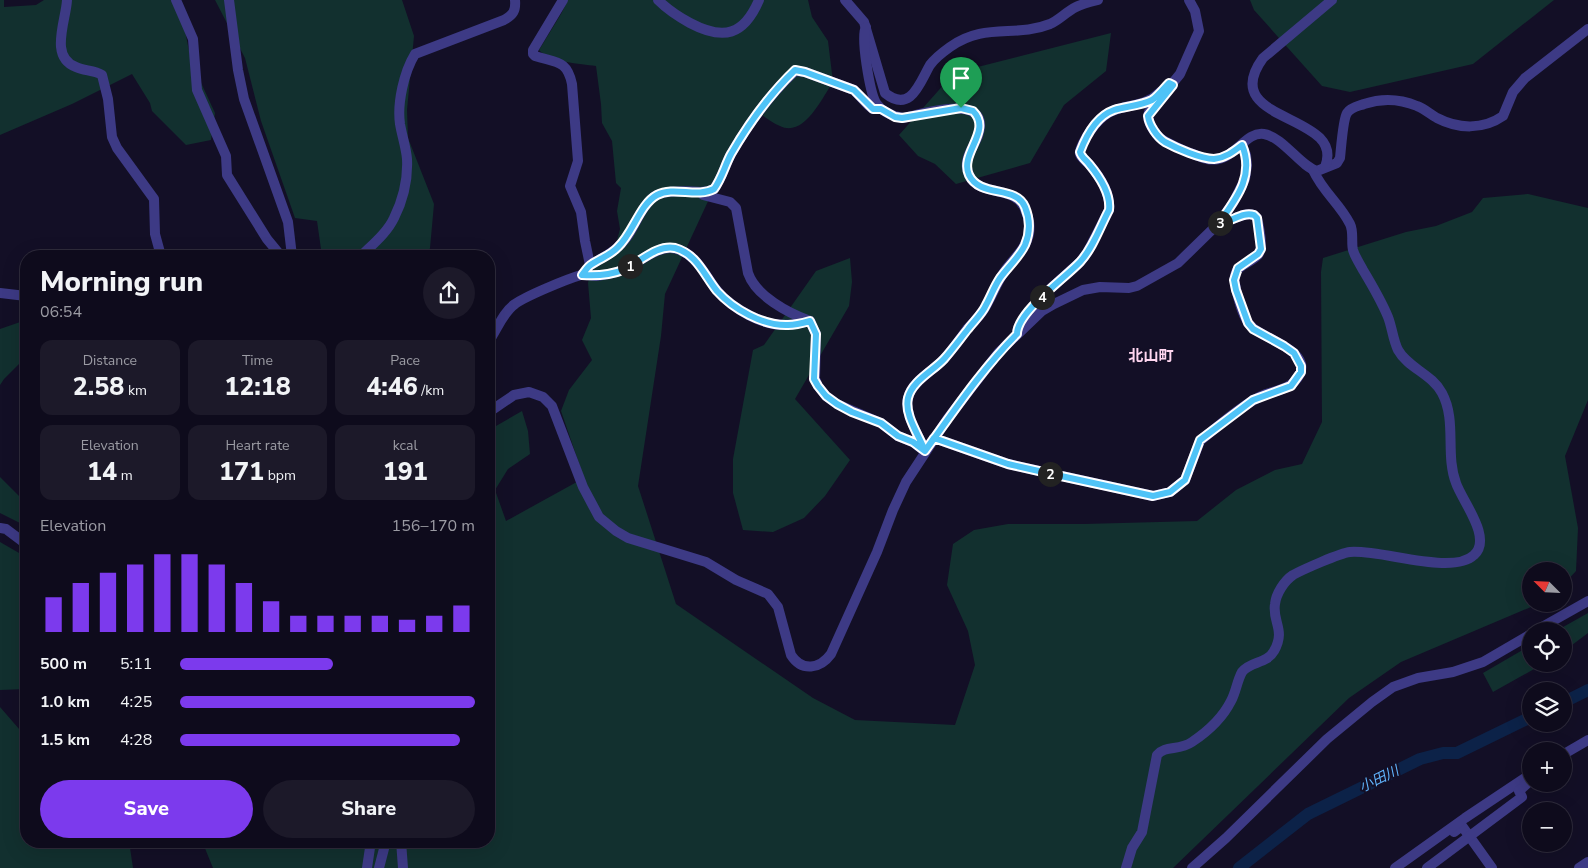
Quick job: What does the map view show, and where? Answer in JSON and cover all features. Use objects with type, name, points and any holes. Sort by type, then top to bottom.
[{"type":"street","points":[[67,0],[61,36],[61,49],[64,58],[76,67],[102,75],[108,99],[112,137],[154,199],[155,234],[159,250]]},
{"type":"street","points":[[176,0],[193,39],[197,90],[226,156],[227,175],[276,250]]},
{"type":"street","points":[[229,0],[238,70],[244,99],[288,222],[291,250]]},
{"type":"street","points":[[366,250],[393,220],[401,202],[406,178],[407,158],[400,122],[402,91],[411,59],[415,54],[504,20],[512,15],[516,8],[515,0]]},
{"type":"street","points":[[563,0],[533,54],[562,64],[570,73],[578,161],[570,186],[581,212],[590,264]]},
{"type":"street","points":[[658,0],[696,26],[722,33],[734,30],[747,22],[759,0]]},
{"type":"street","points":[[845,0],[860,15],[866,27],[882,88],[889,96],[901,100],[913,94],[935,59],[964,38],[975,34],[1031,29],[1050,24],[1076,7],[1098,0]]},
{"type":"street","points":[[1126,868],[1132,848],[1142,832],[1147,814],[1153,769],[1157,755],[1166,748],[1182,748],[1193,742],[1210,728],[1230,703],[1243,672],[1248,666],[1266,660],[1273,654],[1279,641],[1275,604],[1283,584],[1293,575],[1347,552],[1391,555],[1425,562],[1463,562],[1474,556],[1480,548],[1477,525],[1457,487],[1452,473],[1450,419],[1446,403],[1434,381],[1399,352],[1388,318],[1353,251],[1350,225],[1320,184],[1313,170],[1270,136],[1263,134],[1252,135],[1232,154],[1207,159],[1165,142],[1153,129],[1148,116],[1180,74],[1198,32],[1197,18],[1189,0]]},
{"type":"street","points":[[1325,167],[1327,149],[1321,139],[1314,132],[1264,104],[1255,95],[1252,81],[1256,67],[1263,58],[1332,0]]},
{"type":"street","points":[[866,27],[863,35],[870,84],[875,102],[881,109],[895,117],[902,118],[954,108],[973,111],[978,117],[979,128],[967,162],[967,170],[970,176],[979,187],[1014,196],[1022,201],[1028,216],[1029,234],[1024,246],[996,285],[986,306],[944,360],[911,390],[908,399],[908,409],[925,451]]},
{"type":"street","points":[[1313,170],[1321,170],[1337,163],[1340,158],[1345,118],[1352,108],[1374,101],[1389,99],[1420,106],[1437,118],[1456,126],[1472,127],[1485,125],[1503,116],[1513,92],[1525,78],[1588,29]]},
{"type":"street","points":[[582,275],[590,264],[618,248],[649,202],[656,195],[665,192],[701,192],[714,189],[731,155],[756,114],[778,86],[795,70],[854,90],[873,109],[881,109]]},
{"type":"street","points":[[1017,334],[1017,329],[1035,305],[1087,253],[1109,210],[1110,204],[1107,193],[1090,165],[1080,155],[1083,143],[1103,116],[1114,110],[1134,106],[1152,99],[1169,83],[1173,85]]},
{"type":"street","points":[[495,408],[514,394],[529,392],[543,397],[552,406],[583,487],[593,507],[607,524],[628,538],[706,562],[736,580],[768,594],[778,607],[791,654],[801,665],[808,667],[817,666],[825,662],[831,654],[877,552],[892,510],[906,482],[948,418],[999,352],[1042,310],[1083,290],[1100,287],[1129,288],[1137,286],[1178,263],[1219,223],[1233,203],[1245,179],[1247,165],[1242,145]]},
{"type":"street","points":[[701,192],[703,195],[730,202],[736,208],[751,282],[785,310],[810,321],[816,334],[814,379],[826,396],[852,412],[881,423],[898,436],[913,442],[925,451]]},
{"type":"street","points":[[934,438],[1008,464],[1123,490],[1153,496],[1170,492],[1177,487],[1190,472],[1200,440],[1253,400],[1291,386],[1301,372],[1301,366],[1294,353],[1253,329],[1248,323],[1236,290],[1234,280],[1238,268],[1258,254],[1261,249],[1257,218],[1254,215],[1246,214],[1219,223]]},
{"type":"street","points":[[495,332],[513,305],[582,275],[611,274],[662,248],[672,248],[689,255],[696,261],[726,300],[755,318],[772,324],[787,325],[810,321]]},
{"type":"street","points":[[0,293],[20,295]]},
{"type":"street","points":[[0,528],[6,529],[20,540]]},
{"type":"street","points":[[1551,622],[1588,601]]},
{"type":"street","points":[[1192,868],[1226,838],[1327,740],[1393,687],[1418,678],[1454,672],[1483,662],[1522,639]]},
{"type":"street","points":[[1572,749],[1588,740]]},
{"type":"street","points":[[1396,868],[1464,818],[1522,780]]},
{"type":"street","points":[[1427,868],[1522,797],[1519,791],[1522,788]]},
{"type":"street","points":[[1427,845],[1434,845],[1462,826],[1492,868]]},
{"type":"street","points":[[367,868],[370,848]]},
{"type":"street","points":[[379,868],[384,848]]},
{"type":"street","points":[[401,848],[402,868]]},
{"type":"green space","points":[[0,0],[4,0],[4,7],[36,5],[44,0],[179,0],[191,61],[215,113],[211,140],[186,145],[152,111],[150,103],[132,74],[72,104],[0,135]]},
{"type":"green space","points":[[215,0],[402,0],[414,36],[407,110],[408,138],[434,204],[429,250],[321,250],[317,221],[295,218],[261,121],[245,58]]},
{"type":"green space","points":[[568,0],[808,0],[812,17],[828,41],[833,82],[818,106],[804,122],[789,128],[777,125],[756,111],[736,141],[665,294],[661,336],[638,486],[676,604],[813,698],[855,720],[955,725],[975,665],[968,631],[947,585],[953,544],[974,530],[1008,524],[1197,521],[1236,490],[1275,470],[1302,464],[1322,422],[1321,272],[1323,258],[1406,232],[1436,226],[1472,212],[1483,198],[1528,194],[1588,208],[1588,400],[1565,456],[1578,528],[1576,571],[1572,575],[1572,562],[1522,562],[1522,611],[1401,662],[1349,698],[1173,868],[213,868],[205,848],[495,848],[495,490],[506,521],[584,478],[561,411],[569,390],[592,360],[582,340],[591,318],[588,283],[591,269],[613,255],[620,229],[617,211],[621,188],[616,183],[612,141],[602,123],[596,66],[558,60],[539,50]]},
{"type":"green space","points":[[1250,0],[1554,0],[1473,64],[1350,92],[1322,86],[1254,10]]},
{"type":"green space","points":[[1111,33],[1106,71],[1064,105],[1030,163],[956,184],[935,164],[918,156],[899,135],[954,73]]},
{"type":"green space","points":[[850,258],[852,282],[849,306],[795,399],[850,460],[825,496],[804,518],[773,532],[743,530],[733,493],[733,459],[753,350],[764,345],[816,271]]},
{"type":"green space","points":[[20,322],[20,363],[0,385],[0,329]]},
{"type":"green space","points":[[522,411],[528,431],[530,454],[508,469],[495,490],[495,427]]},
{"type":"green space","points":[[0,477],[20,497],[20,523],[0,513]]},
{"type":"green space","points":[[0,542],[20,554],[20,689],[0,690]]},
{"type":"green space","points":[[1588,613],[1588,633],[1572,645],[1572,622]]},
{"type":"green space","points":[[1522,650],[1522,672],[1529,672],[1493,692],[1483,673]]},
{"type":"green space","points":[[0,707],[20,730],[20,848],[130,848],[133,868],[0,868]]},
{"type":"waterway","name":"小田川","points":[[1572,698],[1588,690]]},
{"type":"waterway","name":"小田川","points":[[1239,868],[1308,814],[1420,759],[1443,753],[1457,753],[1522,721]]},
{"type":"district","name":"北山町","points":[[1151,356]]},
{"type":"route","points":[[961,108],[902,118],[895,117],[881,109],[873,109],[854,90],[800,70],[795,70],[778,86],[756,114],[731,155],[714,189],[701,192],[665,192],[656,195],[641,212],[618,248],[590,264],[582,275],[611,274],[662,248],[681,250],[696,261],[726,300],[755,318],[772,324],[787,325],[810,321],[816,334],[814,379],[826,396],[852,412],[878,421],[888,430],[898,436],[907,438],[925,451],[934,438],[1008,464],[1115,489],[1153,496],[1162,496],[1170,492],[1185,480],[1190,472],[1200,440],[1253,400],[1291,386],[1301,372],[1301,366],[1294,353],[1253,329],[1248,323],[1236,290],[1234,280],[1238,268],[1258,254],[1261,249],[1258,222],[1254,215],[1246,214],[1219,223],[1233,203],[1245,179],[1247,165],[1242,145],[1232,154],[1215,159],[1207,159],[1165,142],[1153,129],[1148,116],[1149,112],[1173,85],[1169,83],[1152,99],[1134,106],[1114,110],[1103,116],[1088,135],[1080,152],[1080,155],[1099,178],[1107,193],[1110,204],[1109,210],[1087,253],[1080,262],[1050,289],[1025,317],[1017,329],[1017,334],[999,352],[948,418],[925,451],[910,419],[908,399],[911,390],[944,360],[986,306],[996,285],[1024,246],[1029,234],[1028,216],[1022,201],[1014,196],[979,187],[973,182],[967,170],[967,162],[978,134],[979,121],[973,111],[961,108]]}]
